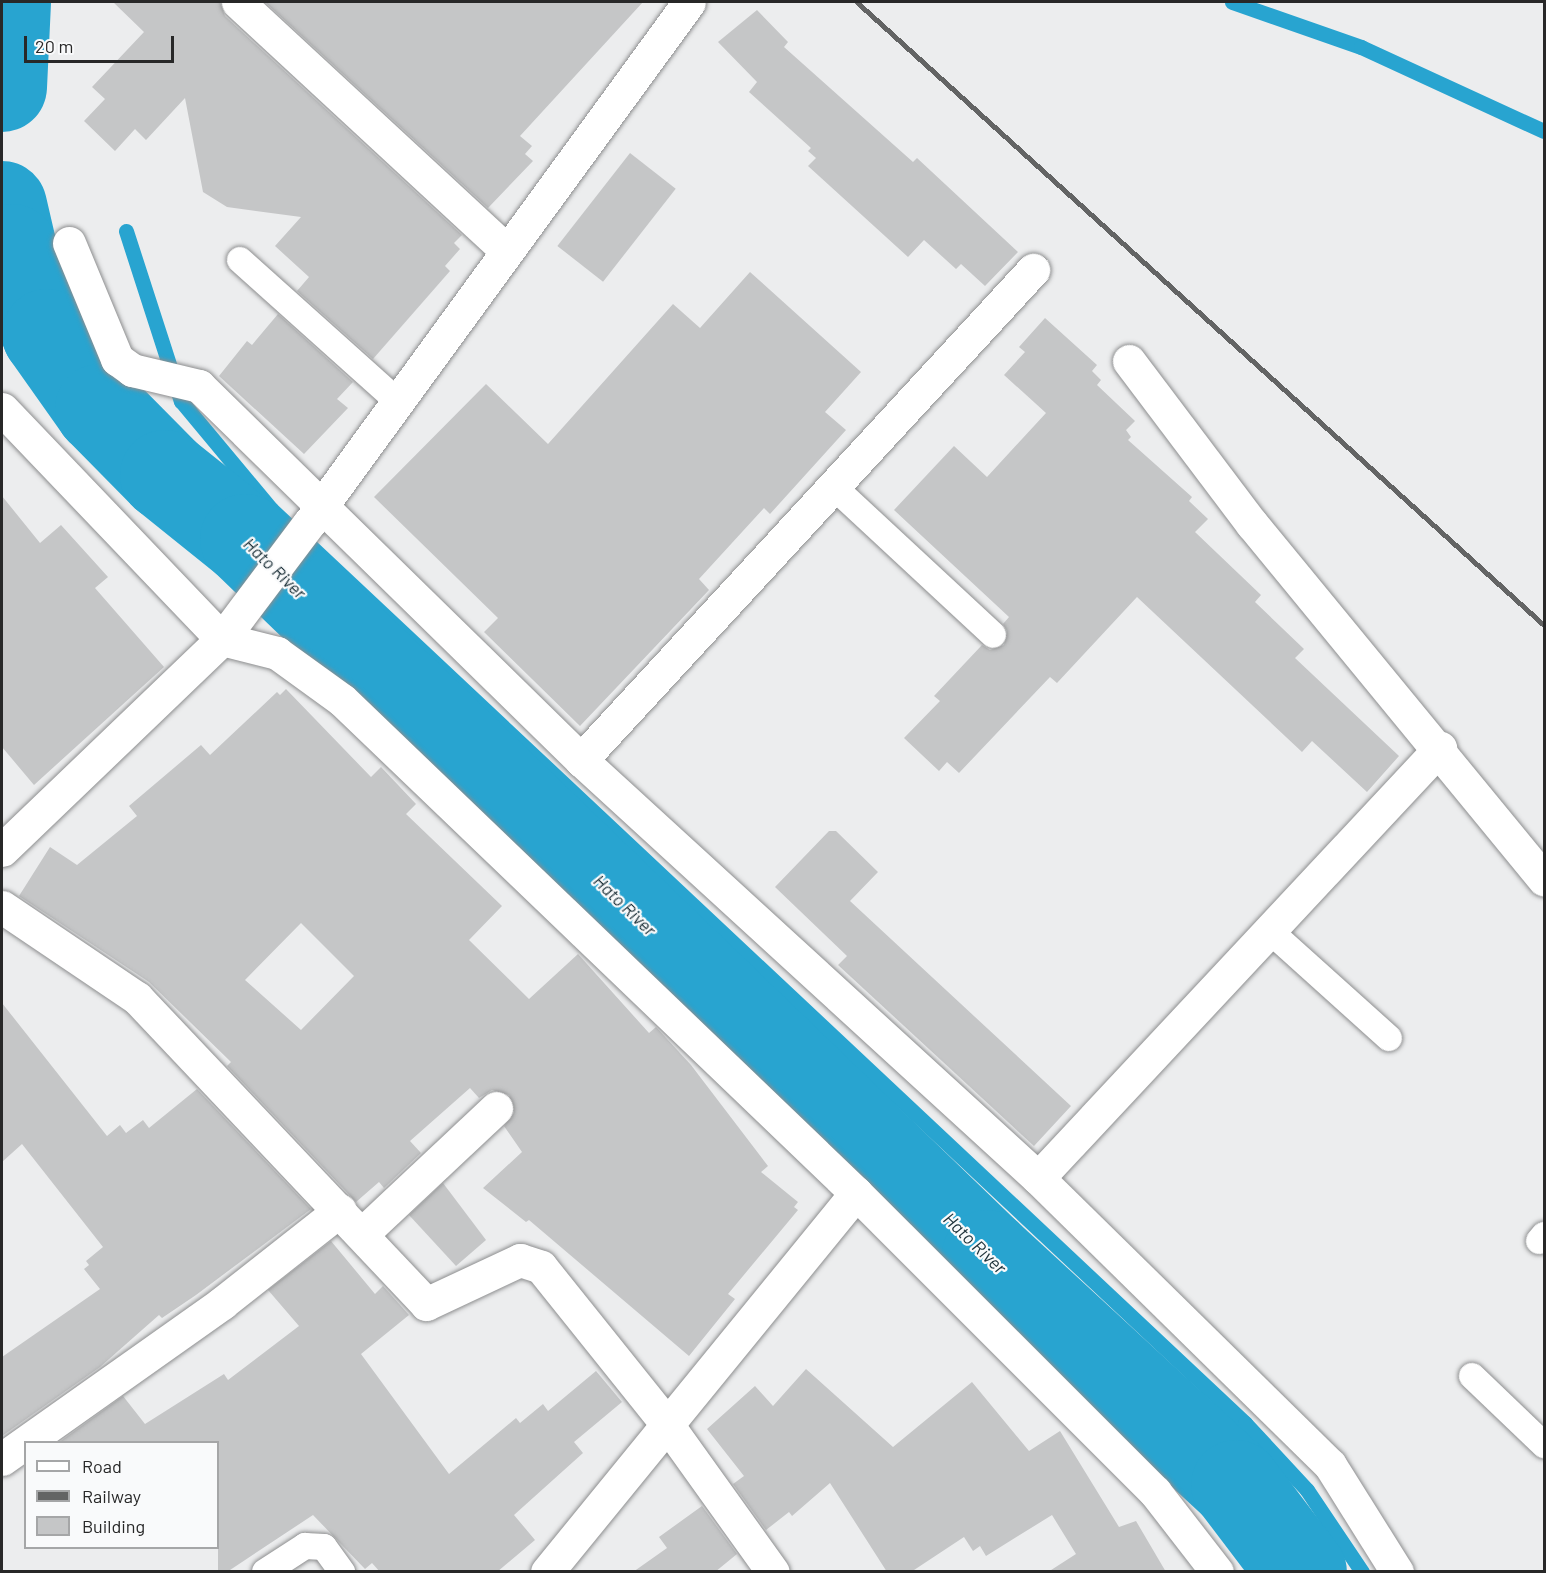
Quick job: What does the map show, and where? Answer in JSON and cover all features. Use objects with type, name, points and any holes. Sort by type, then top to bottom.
[{"type":"street","points":[[238,2],[506,250]]},
{"type":"street","points":[[2,850],[222,639],[317,514],[396,400],[689,2]]},
{"type":"street","points":[[69,243],[117,359],[147,374],[199,386],[317,514],[581,760],[1038,1178],[1330,1465],[1397,1572]]},
{"type":"street","points":[[581,760],[1033,270]]},
{"type":"street","points":[[1129,361],[1252,524],[1440,748],[1545,879]]},
{"type":"street","points":[[2,409],[222,639],[277,653],[342,700],[856,1193],[1155,1492],[1217,1572]]},
{"type":"street","points":[[1038,1178],[1440,748]]},
{"type":"street","points":[[2,907],[137,998],[340,1210],[426,1304],[520,1260],[541,1267],[669,1427],[773,1572]]},
{"type":"street","points":[[362,1234],[496,1108]]},
{"type":"street","points":[[548,1572],[669,1427],[856,1193]]},
{"type":"street","points":[[27,1441],[222,1303],[340,1210]]},
{"type":"street","points":[[2,1459],[24,1443]]},
{"type":"lane","points":[[240,260],[396,400]]},
{"type":"lane","points":[[834,487],[993,635]]},
{"type":"lane","points":[[1270,931],[1389,1038]]},
{"type":"lane","points":[[1472,1376],[1545,1445]]},
{"type":"lane","points":[[265,1572],[304,1546],[324,1547],[342,1572]]},
{"type":"building","points":[[113,2],[220,2],[225,16],[462,235],[454,243],[460,249],[445,266],[450,271],[373,359],[297,291],[309,277],[275,246],[301,217],[227,207],[203,192],[185,98],[146,140],[135,129],[115,151],[84,121],[105,99],[92,87],[144,32]]},
{"type":"building","points":[[265,2],[643,2],[520,136],[532,146],[525,154],[533,161],[488,208]]},
{"type":"building","points":[[757,10],[788,42],[784,47],[913,162],[917,158],[1018,252],[985,286],[961,264],[956,269],[924,240],[908,257],[808,166],[816,158],[808,151],[811,148],[749,92],[757,82],[718,42]]},
{"type":"building","points":[[630,153],[676,189],[603,282],[557,246]]},
{"type":"building","points":[[750,272],[861,372],[825,412],[846,430],[770,514],[764,508],[699,579],[709,590],[580,726],[484,632],[498,618],[374,497],[486,384],[548,444],[673,304],[700,328]]},
{"type":"building","points":[[278,314],[353,382],[337,399],[348,408],[304,454],[219,376],[247,341],[252,345]]},
{"type":"building","points":[[1045,318],[1097,365],[1092,371],[1101,380],[1097,385],[1135,421],[1126,430],[1131,437],[1128,440],[1192,497],[1189,501],[1208,519],[1195,532],[1261,595],[1255,602],[1304,649],[1295,658],[1399,756],[1367,792],[1312,741],[1302,752],[1137,597],[1057,683],[1050,677],[959,773],[947,762],[939,771],[904,738],[940,701],[934,696],[982,645],[990,650],[1004,645],[1007,631],[1003,624],[1009,617],[894,510],[954,446],[987,477],[1046,413],[1004,375],[1025,352],[1019,347]]},
{"type":"building","points":[[2,496],[40,543],[61,525],[108,577],[95,588],[164,667],[34,785],[2,747]]},
{"type":"building","points":[[286,689],[371,777],[381,767],[416,804],[406,814],[502,906],[469,940],[529,999],[578,954],[649,1033],[656,1027],[691,1065],[768,1166],[761,1172],[798,1202],[794,1207],[798,1210],[728,1294],[735,1299],[689,1356],[529,1220],[526,1222],[483,1188],[522,1152],[504,1126],[514,1113],[509,1095],[492,1090],[479,1098],[470,1088],[410,1141],[421,1153],[384,1188],[379,1182],[356,1202],[227,1066],[231,1062],[149,982],[19,896],[50,847],[77,865],[137,816],[129,806],[201,745],[210,755],[277,692],[280,695]],"holes":[[[301,923],[354,976],[301,1030],[245,980]]]},
{"type":"building","points":[[829,831],[836,831],[878,872],[850,901],[1071,1106],[1034,1146],[838,965],[847,956],[775,887]]},
{"type":"building","points":[[2,1003],[107,1136],[120,1125],[126,1133],[143,1120],[149,1128],[197,1089],[311,1209],[196,1295],[162,1318],[159,1315],[100,1367],[2,1436],[2,1357],[100,1289],[84,1269],[89,1265],[86,1261],[103,1247],[22,1144],[2,1162]]},
{"type":"building","points":[[443,1183],[486,1240],[456,1266],[409,1215]]},
{"type":"building","points":[[331,1241],[375,1294],[383,1286],[409,1315],[361,1354],[449,1474],[516,1418],[520,1423],[543,1404],[548,1411],[596,1371],[622,1402],[574,1442],[583,1453],[514,1515],[535,1540],[497,1572],[380,1572],[372,1563],[365,1569],[313,1515],[227,1572],[218,1572],[219,1441],[61,1441],[123,1396],[145,1424],[224,1374],[228,1380],[299,1326],[268,1290]]},
{"type":"building","points":[[806,1369],[893,1447],[972,1382],[1029,1451],[1060,1431],[1119,1527],[1136,1521],[1166,1572],[1048,1572],[1076,1554],[1052,1515],[986,1556],[980,1546],[973,1551],[964,1537],[911,1572],[887,1572],[830,1483],[792,1516],[789,1512],[766,1530],[733,1484],[744,1476],[707,1429],[755,1386],[773,1406]]},
{"type":"building","points":[[702,1506],[737,1554],[715,1572],[633,1572],[667,1548],[659,1537]]},
{"type":"waterway","name":"Hato River","points":[[2,87],[6,2]]},
{"type":"waterway","points":[[1232,2],[1361,47],[1544,131]]},
{"type":"waterway","name":"Hato River","points":[[2,206],[12,249],[47,334],[100,409],[165,475],[245,539],[987,1255],[1236,1485],[1302,1572]]},
{"type":"waterway","points":[[126,231],[181,401],[271,509],[1245,1423],[1307,1490],[1362,1572]]},
{"type":"railway","points":[[857,2],[1544,625]]}]
